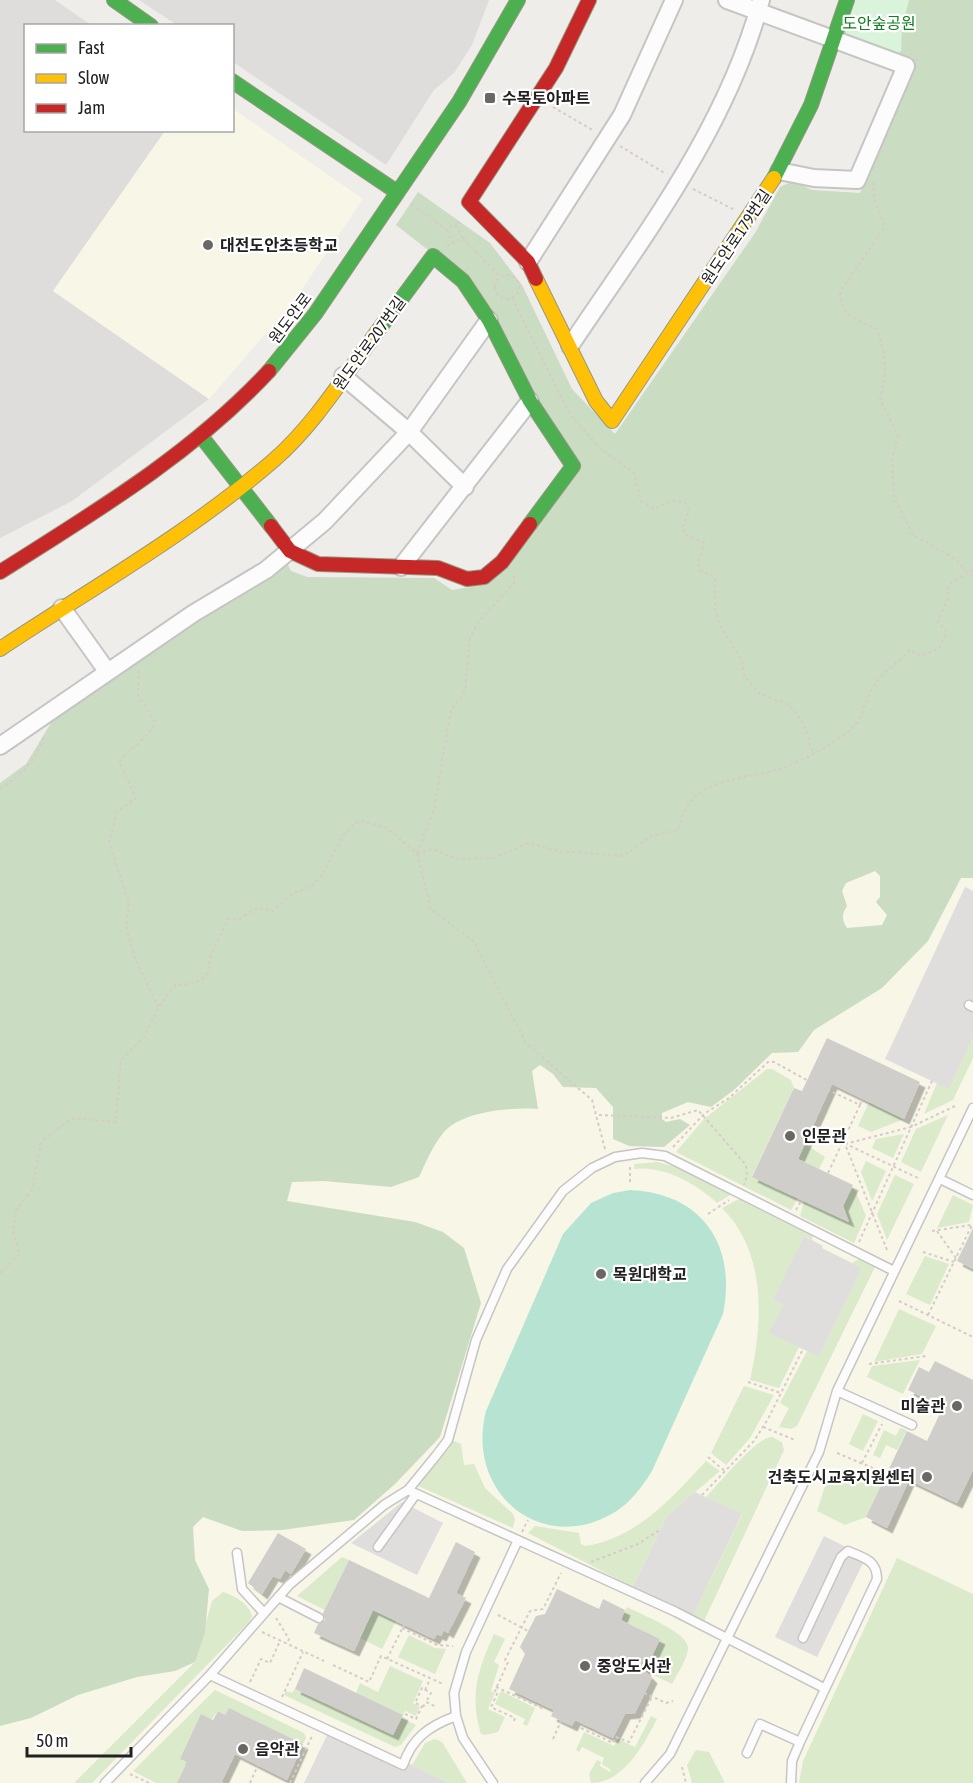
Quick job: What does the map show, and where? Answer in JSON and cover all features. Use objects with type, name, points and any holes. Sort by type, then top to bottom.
[{"type":"street","points":[[114,0],[148,24]]},
{"type":"street","name":"원도안로","points":[[0,572],[161,466],[201,436],[272,369],[307,325],[481,68],[518,0]]},
{"type":"street","points":[[589,0],[556,69],[469,202],[528,262],[570,346],[686,172],[735,72],[760,6]]},
{"type":"street","points":[[528,262],[622,115],[674,0]]},
{"type":"street","points":[[727,0],[760,6],[835,40],[906,66],[857,180],[814,178],[779,171]]},
{"type":"street","name":"원도안로179번길","points":[[570,346],[596,401],[612,421],[779,171],[811,105],[847,0]]},
{"type":"street","points":[[234,82],[397,192]]},
{"type":"street","name":"원도안로207번길","points":[[0,649],[241,487],[309,424],[433,256],[463,281],[489,320],[530,401],[573,466],[502,562],[484,577],[467,579],[438,568],[318,564],[290,551],[241,487],[201,436]]},
{"type":"street","points":[[0,746],[106,671],[194,613],[266,570],[290,551],[349,498],[409,432],[489,320]]},
{"type":"street","points":[[344,376],[409,432],[465,487]]},
{"type":"street","points":[[401,567],[530,401]]},
{"type":"street","points":[[62,608],[106,671]]},
{"type":"lane","points":[[645,1783],[670,1754],[819,1452],[837,1391],[973,1108]]},
{"type":"lane","points":[[378,1547],[448,1440],[464,1377],[491,1303],[507,1269],[541,1218],[563,1191],[592,1168],[615,1157],[642,1153],[665,1156],[894,1270]]},
{"type":"lane","points":[[940,1179],[973,1195]]},
{"type":"lane","points":[[837,1391],[912,1425]]},
{"type":"lane","points":[[105,1783],[269,1614],[278,1597],[384,1505],[412,1492],[676,1612],[824,1688]]},
{"type":"lane","points":[[491,1782],[463,1738],[456,1716],[454,1693],[459,1667],[518,1540]]},
{"type":"lane","points":[[791,1783],[792,1761],[800,1742],[877,1579],[877,1569],[870,1560],[848,1551],[841,1557],[803,1638]]},
{"type":"lane","points":[[237,1553],[242,1589],[269,1614]]},
{"type":"lane","points":[[278,1597],[319,1618]]},
{"type":"lane","points":[[210,1675],[403,1765],[418,1736],[430,1727],[456,1716]]},
{"type":"lane","points":[[747,1753],[760,1724],[800,1742]]},
{"type":"path","points":[[545,102],[602,136]]},
{"type":"path","points":[[616,144],[674,179]]},
{"type":"path","points":[[873,182],[875,202],[885,226],[840,292],[840,303],[853,320],[878,329],[887,374],[880,399],[897,436],[892,460],[894,497],[913,535],[956,559],[968,573]]},
{"type":"path","points":[[688,186],[734,210]]},
{"type":"path","points":[[409,202],[447,230],[453,243]]},
{"type":"path","points":[[447,230],[466,219]]},
{"type":"path","points":[[455,224],[463,238],[500,278]]},
{"type":"path","points":[[447,246],[463,238]]},
{"type":"path","points":[[507,275],[517,281],[519,288],[512,298],[501,297],[496,292],[496,284],[500,278],[507,275]]},
{"type":"path","points":[[686,522],[683,527],[684,534],[704,543],[698,565],[701,571],[715,577],[715,609],[720,625],[742,661],[744,676],[760,694],[790,705],[804,725],[813,753]]},
{"type":"path","points":[[417,853],[433,849],[456,859],[493,858],[528,843],[558,851],[623,856],[651,836],[678,830],[682,812],[689,801],[718,783],[788,766],[850,731],[860,720],[867,695],[910,650],[921,656],[939,648],[947,632],[938,622],[948,597],[948,585],[973,570]]},
{"type":"path","points":[[514,574],[514,583],[478,621],[470,638],[465,691],[451,710],[434,810],[417,853],[431,909],[474,942],[526,1043],[592,1100],[599,1115],[606,1153]]},
{"type":"path","points":[[143,662],[139,669],[138,695],[155,722],[153,730],[129,749],[119,762],[136,798],[117,812],[110,842],[129,903],[126,926],[135,959],[158,1008]]},
{"type":"path","points":[[0,789],[24,772],[42,746],[48,713]]},
{"type":"path","points":[[0,1273],[20,1254],[13,1232],[16,1210],[32,1191],[41,1142],[72,1118],[116,1122],[121,1060],[144,1037],[158,1008],[175,985],[201,980],[208,972],[210,958],[228,919],[240,919],[256,908],[273,911],[294,893],[312,886],[323,874],[342,837],[355,823],[362,821],[387,828],[417,853]]},
{"type":"path","points":[[665,1156],[704,1114],[729,1098],[771,1061],[814,1084]]},
{"type":"path","points":[[855,1251],[932,1081]]},
{"type":"path","points":[[822,1087],[860,1105]]},
{"type":"path","points":[[828,1173],[844,1143],[862,1099]]},
{"type":"path","points":[[844,1143],[911,1127],[955,1106]]},
{"type":"path","points":[[599,1115],[671,1118],[698,1110],[704,1114],[746,1165],[746,1182]]},
{"type":"path","points":[[812,1128],[920,1179]]},
{"type":"path","points":[[844,1143],[887,1250]]},
{"type":"path","points":[[630,1170],[630,1184]]},
{"type":"path","points":[[708,1214],[734,1197]]},
{"type":"path","points":[[796,1210],[801,1201]]},
{"type":"path","points":[[928,1315],[956,1258],[972,1225],[934,1231],[956,1258]]},
{"type":"path","points":[[922,1252],[954,1262]]},
{"type":"path","points":[[899,1301],[973,1337]]},
{"type":"path","points":[[702,1495],[726,1472],[763,1426],[803,1350]]},
{"type":"path","points":[[869,1364],[926,1356]]},
{"type":"path","points":[[748,1382],[781,1393]]},
{"type":"path","points":[[862,1463],[883,1422]]},
{"type":"path","points":[[763,1426],[795,1440]]},
{"type":"path","points":[[837,1453],[887,1474]]},
{"type":"path","points":[[708,1457],[726,1472]]},
{"type":"path","points":[[582,1563],[622,1552],[661,1529]]},
{"type":"path","points":[[514,1721],[515,1718],[491,1707],[498,1692],[495,1691],[496,1687],[530,1611],[543,1609],[561,1573]]},
{"type":"path","points":[[269,1614],[289,1639],[286,1644]]},
{"type":"path","points":[[498,1615],[528,1631]]},
{"type":"path","points":[[387,1659],[403,1626],[437,1645],[453,1646]]},
{"type":"path","points":[[260,1631],[324,1662]]},
{"type":"path","points":[[250,1682],[261,1659],[270,1663],[280,1641]]},
{"type":"path","points":[[282,1697],[303,1652]]},
{"type":"path","points":[[333,1665],[369,1682],[381,1656],[443,1684]]},
{"type":"path","points":[[425,1690],[430,1679]]},
{"type":"path","points":[[496,1687],[544,1709]]},
{"type":"path","points":[[405,1714],[416,1719],[431,1693],[422,1688],[415,1703],[422,1706]]},
{"type":"path","points":[[644,1693],[666,1703],[673,1701]]},
{"type":"path","points":[[581,1728],[613,1743],[616,1737],[629,1742],[652,1697]]},
{"type":"path","points":[[426,1702],[437,1707]]},
{"type":"path","points":[[553,1739],[561,1721]]},
{"type":"path","points":[[290,1783],[313,1734]]},
{"type":"path","points":[[250,1783],[258,1765]]},
{"type":"path","points":[[682,1767],[686,1783]]},
{"type":"path","points":[[128,1773],[149,1783]]},
{"type":"shaded area","points":[[0,0],[55,0],[90,24],[24,24],[24,132],[164,132],[53,291],[209,399],[72,501],[0,538]]},
{"type":"shaded area","points":[[139,0],[489,0],[472,45],[454,73],[434,90],[386,165],[234,63],[234,24],[175,24]]},
{"type":"shaded area","name":"대전도안초등학교","points":[[234,110],[363,199],[294,301],[209,399],[53,291],[164,132],[234,132]]},
{"type":"shaded area","name":"목원대학교","points":[[973,693],[973,1783],[0,1783],[0,1701],[309,1137]]},
{"type":"shaded area","points":[[965,887],[973,891],[973,1037],[949,1089],[885,1059]]},
{"type":"shaded area","points":[[804,1236],[823,1246],[822,1248],[862,1268],[819,1357],[769,1333],[783,1305],[773,1300]]},
{"type":"shaded area","points":[[695,1492],[742,1514],[693,1616],[633,1587],[667,1516]]},
{"type":"shaded area","points":[[402,1502],[443,1523],[417,1575],[351,1543]]},
{"type":"shaded area","points":[[824,1536],[866,1557],[817,1657],[775,1637]]},
{"type":"shaded area","points":[[331,1727],[412,1765],[449,1783],[304,1783]]},
{"type":"green space","points":[[849,0],[973,0],[973,878],[961,878],[928,941],[882,988],[814,1030],[798,1052],[772,1053],[734,1090],[711,1107],[688,1102],[662,1113],[662,1119],[666,1122],[680,1119],[690,1125],[664,1147],[629,1146],[613,1139],[613,1107],[596,1088],[563,1087],[553,1074],[540,1065],[532,1071],[538,1109],[488,1112],[463,1119],[452,1125],[436,1142],[419,1177],[391,1187],[324,1181],[292,1182],[287,1201],[415,1222],[443,1232],[464,1248],[481,1303],[440,1437],[395,1484],[354,1520],[282,1530],[242,1531],[203,1517],[193,1527],[195,1560],[209,1589],[205,1632],[195,1662],[175,1671],[137,1677],[78,1695],[31,1718],[0,1726],[0,783],[26,764],[54,718],[276,565],[288,565],[291,571],[307,577],[434,578],[452,590],[487,584],[574,464],[465,279],[396,225],[418,192],[490,243],[522,285],[572,389],[615,434],[755,233],[780,187],[793,181],[812,190],[860,193],[912,75],[913,58],[844,38]],"holes":[[[875,871],[880,876],[880,897],[876,902],[887,915],[882,925],[847,928],[843,917],[847,906],[842,891],[846,883]]]},
{"type":"green space","name":"도안숲공원","points":[[851,0],[909,0],[899,53],[845,37]]},
{"type":"green space","points":[[973,1037],[973,1058],[953,1100],[924,1114],[937,1083],[949,1088]]},
{"type":"green space","points":[[767,1069],[772,1069],[791,1080],[794,1088],[752,1176],[798,1198],[791,1210],[676,1152],[704,1119]]},
{"type":"green space","points":[[869,1102],[904,1119],[871,1132],[858,1126]]},
{"type":"green space","points":[[948,1115],[921,1172],[901,1162],[916,1129]]},
{"type":"green space","points":[[904,1134],[893,1158],[872,1148],[876,1139]]},
{"type":"green space","points":[[805,1144],[825,1157],[819,1169],[798,1159]]},
{"type":"green space","points":[[866,1161],[886,1171],[872,1201],[861,1172]]},
{"type":"green space","points":[[658,1162],[678,1168],[732,1194],[717,1203],[700,1189],[679,1177],[656,1170],[634,1169],[634,1164]]},
{"type":"green space","points":[[895,1175],[914,1184],[887,1240],[877,1214]]},
{"type":"green space","points":[[851,1188],[855,1190],[866,1216],[854,1243],[800,1216],[804,1201],[848,1222],[843,1206]]},
{"type":"green space","points":[[630,1190],[655,1193],[677,1201],[695,1212],[709,1227],[719,1245],[724,1266],[726,1289],[723,1314],[652,1471],[636,1494],[615,1512],[587,1524],[561,1527],[536,1521],[515,1509],[498,1490],[487,1467],[482,1440],[486,1411],[563,1234],[591,1203],[613,1193]]},
{"type":"green space","points":[[953,1195],[973,1205],[969,1222],[937,1228]]},
{"type":"green space","points":[[741,1198],[813,1234],[812,1240],[804,1236],[774,1300],[783,1305],[770,1333],[799,1347],[779,1388],[750,1380],[757,1335],[758,1290],[747,1246],[737,1226],[722,1208]]},
{"type":"green space","points":[[925,1256],[949,1264],[930,1305],[906,1294]]},
{"type":"green space","points":[[859,1259],[875,1267],[797,1426],[791,1429],[779,1427],[789,1408],[780,1403],[807,1351],[819,1357],[862,1268],[852,1263]]},
{"type":"green space","points":[[899,1309],[936,1326],[922,1354],[874,1362]]},
{"type":"green space","points":[[920,1360],[903,1394],[867,1377],[872,1366]]},
{"type":"green space","points":[[744,1386],[774,1395],[750,1438],[726,1465],[711,1453]]},
{"type":"green space","points":[[863,1414],[878,1421],[863,1451],[849,1444]]},
{"type":"green space","points":[[900,1428],[907,1430],[897,1450],[886,1445],[880,1458],[873,1455],[884,1430],[896,1436]]},
{"type":"green space","points":[[772,1437],[782,1442],[784,1450],[704,1621],[693,1616],[742,1515],[706,1497],[748,1452],[765,1439]]},
{"type":"green space","points":[[450,1442],[461,1444],[464,1465],[474,1464],[485,1488],[513,1514],[515,1519],[513,1528],[416,1485]]},
{"type":"green space","points":[[706,1461],[720,1471],[667,1516],[633,1587],[528,1533],[535,1526],[579,1533],[581,1544],[585,1546],[621,1535],[637,1526],[667,1502]]},
{"type":"green space","points":[[846,1468],[882,1484],[866,1517],[845,1525],[817,1511],[829,1474]]},
{"type":"green space","points":[[342,1557],[349,1560],[325,1610],[297,1596]]},
{"type":"green space","points":[[897,1558],[973,1594],[973,1783],[799,1783],[803,1761]]},
{"type":"green space","points":[[223,1592],[237,1598],[249,1608],[252,1617],[248,1623],[92,1783],[74,1783],[195,1662],[212,1601]]},
{"type":"green space","points":[[627,1607],[673,1631],[686,1643],[688,1649],[686,1658],[672,1684],[645,1671],[660,1639],[621,1620]]},
{"type":"green space","points":[[373,1610],[396,1621],[382,1649],[360,1638]]},
{"type":"green space","points":[[494,1634],[505,1639],[494,1662],[499,1665],[491,1691],[495,1693],[488,1709],[505,1717],[498,1732],[485,1735],[481,1734],[477,1720],[477,1683]]},
{"type":"green space","points":[[409,1635],[435,1648],[446,1649],[435,1674],[398,1657]]},
{"type":"green space","points":[[390,1666],[423,1681],[413,1703],[420,1707],[416,1716],[405,1711],[403,1715],[356,1693],[360,1683],[378,1692]]},
{"type":"green space","points":[[295,1689],[393,1734],[401,1718],[416,1725],[401,1745],[395,1747],[284,1695],[286,1691],[292,1693]]},
{"type":"green space","points":[[215,1690],[304,1733],[306,1738],[303,1744],[229,1709],[225,1715],[218,1711],[181,1759],[187,1762],[177,1783],[156,1783],[133,1771]]},
{"type":"green space","points":[[501,1691],[535,1708],[527,1726],[523,1724],[525,1719],[495,1704]]},
{"type":"green space","points":[[651,1716],[657,1719],[632,1760],[613,1777],[591,1783],[589,1774],[597,1760],[601,1762],[600,1766],[610,1772],[611,1770],[602,1764],[604,1758],[582,1747],[579,1752],[576,1750],[584,1732],[614,1746],[618,1739],[635,1747]]},
{"type":"green space","points":[[435,1739],[442,1742],[467,1783],[449,1783],[412,1765],[425,1743]]},
{"type":"green space","points":[[696,1750],[709,1752],[725,1783],[692,1783],[687,1765]]},
{"type":"building","name":"인문관","points":[[827,1038],[920,1082],[904,1119],[832,1084],[798,1159],[853,1185],[843,1206],[849,1222],[752,1177],[794,1088],[802,1091]]},
{"type":"building","points":[[973,1228],[973,1269],[957,1261]]},
{"type":"building","name":"건축도시교육지원센터","points":[[935,1361],[973,1380],[973,1470],[957,1503],[909,1480],[887,1528],[866,1517],[907,1431],[927,1441],[943,1407],[908,1390],[919,1367],[929,1372]]},
{"type":"building","points":[[278,1533],[306,1549],[291,1574],[285,1570],[280,1579],[273,1576],[262,1594],[248,1583]]},
{"type":"building","points":[[456,1542],[475,1552],[456,1593],[466,1598],[448,1633],[444,1630],[441,1636],[437,1634],[434,1639],[373,1610],[354,1651],[314,1633],[318,1624],[325,1620],[323,1613],[349,1560],[429,1598]]},
{"type":"building","name":"중앙도서관","points":[[557,1589],[599,1609],[603,1599],[625,1610],[621,1620],[660,1639],[645,1671],[652,1678],[635,1713],[625,1714],[613,1738],[575,1720],[572,1726],[551,1716],[554,1710],[509,1689],[525,1654],[520,1647],[536,1616],[545,1614]]},
{"type":"building","points":[[304,1668],[403,1715],[393,1735],[295,1689]]},
{"type":"building","name":"음악관","points":[[229,1708],[303,1744],[287,1780],[235,1754],[221,1783],[177,1783],[187,1762],[180,1759],[201,1714],[213,1720],[218,1711],[225,1715]]},
{"type":"traffic: fast","points":[[114,0],[148,24]]},
{"type":"traffic: fast","points":[[269,371],[315,314],[459,102],[518,0]]},
{"type":"traffic: fast","points":[[774,178],[811,105],[847,0]]},
{"type":"traffic: fast","points":[[234,82],[397,192]]},
{"type":"traffic: fast","points":[[377,332],[433,256],[463,281],[489,320],[530,401],[573,466],[530,524]]},
{"type":"traffic: fast","points":[[201,436],[271,526]]},
{"type":"traffic: slow","points":[[536,279],[596,401],[612,421],[774,178]]},
{"type":"traffic: slow","points":[[0,649],[175,535],[274,460],[316,415],[377,332]]},
{"type":"traffic: jam","points":[[536,279],[528,262],[469,202],[556,68],[589,0]]},
{"type":"traffic: jam","points":[[0,572],[107,504],[175,455],[208,429],[269,371]]},
{"type":"traffic: jam","points":[[271,526],[290,551],[318,564],[438,568],[467,579],[484,577],[502,562],[530,524]]},
{"type":"place","name":"수목토아파트","points":[[490,98]]},
{"type":"place","name":"대전도안초등학교","points":[[208,245]]},
{"type":"place","name":"인문관","points":[[790,1136]]},
{"type":"place","name":"목원대학교","points":[[601,1274]]},
{"type":"place","name":"미술관","points":[[957,1406]]},
{"type":"place","name":"건축도시교육지원센터","points":[[927,1477]]},
{"type":"place","name":"중앙도서관","points":[[585,1666]]},
{"type":"place","name":"음악관","points":[[243,1749]]}]
